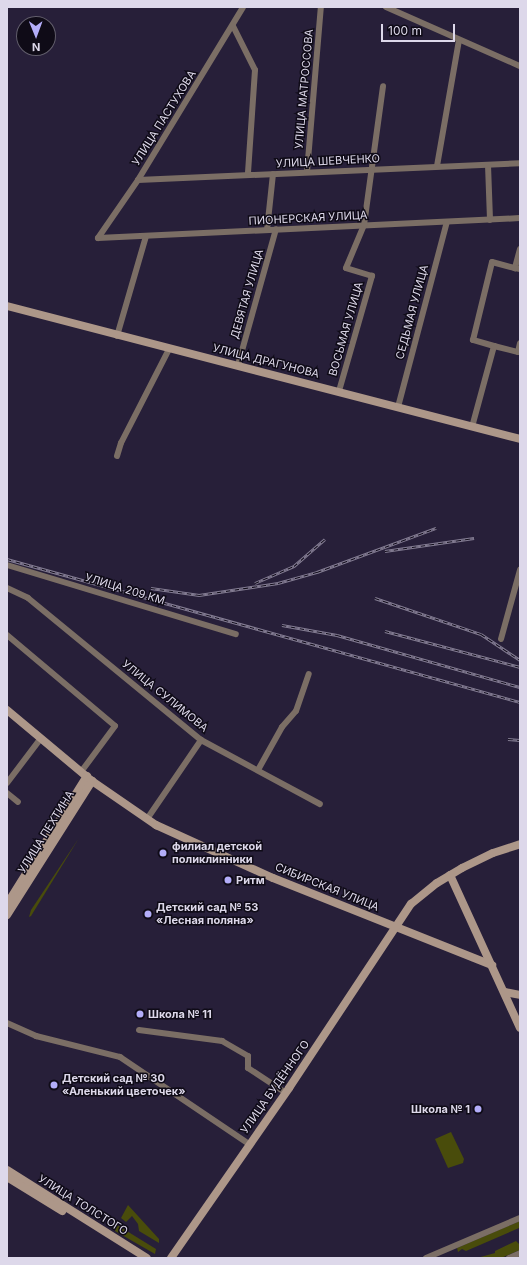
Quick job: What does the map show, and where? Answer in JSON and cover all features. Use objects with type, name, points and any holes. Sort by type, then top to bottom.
[{"type":"main road","name":"УЛИЦА ДРАГУНОВА","points":[[7,306],[117,336],[238,365],[520,439]]},
{"type":"main road","name":"СИБИРСКАЯ УЛИЦА","points":[[7,710],[86,776],[147,819],[273,878],[492,965]]},
{"type":"main road","name":"УЛИЦА ПЕХТИНА","points":[[7,904],[86,776]]},
{"type":"main road","name":"УЛИЦА ПЕХТИНА","points":[[7,915],[86,776]]},
{"type":"main road","points":[[396,928],[419,896],[450,875],[493,853],[520,844]]},
{"type":"main road","points":[[450,875],[505,992],[520,1028]]},
{"type":"main road","name":"УЛИЦА БУДЁННОГО","points":[[171,1258],[286,1093],[396,928]]},
{"type":"main road","points":[[505,992],[520,995]]},
{"type":"main road","name":"УЛИЦА ТОЛСТОГО","points":[[7,1170],[147,1258]]},
{"type":"main road","name":"УЛИЦА ТОЛСТОГО","points":[[7,1177],[137,1258]]},
{"type":"street","name":"УЛИЦА ПАСТУХОВА","points":[[98,238],[138,180],[233,26],[243,7]]},
{"type":"street","name":"УЛИЦА МАТРОССОВА","points":[[307,172],[321,7]]},
{"type":"street","points":[[386,7],[397,9],[459,40],[520,66]]},
{"type":"street","points":[[233,26],[255,70],[248,174]]},
{"type":"street","points":[[437,166],[459,40]]},
{"type":"street","points":[[364,225],[383,86]]},
{"type":"street","name":"УЛИЦА ШЕВЧЕНКО","points":[[138,180],[372,168],[520,163]]},
{"type":"street","points":[[488,165],[490,220]]},
{"type":"street","points":[[267,230],[273,174]]},
{"type":"street","name":"ПИОНЕРСКАЯ УЛИЦА","points":[[98,238],[520,218]]},
{"type":"street","name":"СЕДЬМАЯ УЛИЦА","points":[[398,407],[447,222]]},
{"type":"street","name":"ВОСЬМАЯ УЛИЦА","points":[[339,391],[372,276],[346,268],[364,225]]},
{"type":"street","name":"ДЕВЯТАЯ УЛИЦА","points":[[238,365],[276,229]]},
{"type":"street","points":[[117,336],[146,236]]},
{"type":"street","points":[[520,249],[517,268],[492,262],[473,340],[518,352],[520,343]]},
{"type":"street","points":[[472,427],[494,346]]},
{"type":"street","points":[[117,456],[121,443],[169,349]]},
{"type":"street","name":"УЛИЦА 209 КМ","points":[[7,565],[236,634]]},
{"type":"street","points":[[501,639],[520,570]]},
{"type":"street","name":"УЛИЦА СУЛИМОВА","points":[[7,588],[28,598],[201,740],[320,804]]},
{"type":"street","points":[[7,635],[115,726],[86,776]]},
{"type":"street","points":[[258,770],[282,726],[296,711],[309,674]]},
{"type":"street","points":[[7,783],[41,738]]},
{"type":"street","points":[[147,819],[201,740]]},
{"type":"street","points":[[7,793],[18,802]]},
{"type":"street","points":[[7,1023],[36,1036],[120,1057],[249,1144]]},
{"type":"street","points":[[139,1030],[222,1041],[248,1056],[248,1068],[286,1093]]},
{"type":"street","points":[[426,1258],[520,1218]]},
{"type":"street","points":[[509,1258],[520,1253]]},
{"type":"shaded area","points":[[79,838],[31,916],[29,917],[31,910]]},
{"type":"shaded area","points":[[451,1132],[464,1159],[463,1163],[448,1168],[435,1139]]},
{"type":"shaded area","points":[[128,1205],[159,1239],[159,1243],[139,1231],[138,1224],[132,1216],[126,1222],[121,1218]]},
{"type":"shaded area","points":[[520,1221],[519,1228],[466,1251],[462,1249],[458,1252],[457,1248]]},
{"type":"shaded area","points":[[117,1225],[156,1249],[155,1254],[115,1231]]},
{"type":"shaded area","points":[[516,1241],[520,1245],[520,1250],[501,1258],[477,1258],[495,1253],[495,1251]]},
{"type":"railway","points":[[151,588],[199,595],[278,583],[317,572],[436,528]]},
{"type":"railway","points":[[385,551],[474,538]]},
{"type":"railway","points":[[255,583],[294,566],[325,539]]},
{"type":"railway","points":[[7,559],[520,702]]},
{"type":"railway","points":[[375,598],[481,634],[520,660]]},
{"type":"railway","points":[[282,625],[337,635],[520,687]]},
{"type":"railway","points":[[385,631],[520,667]]},
{"type":"railway","points":[[508,739],[520,740]]},
{"type":"place","name":"филиал детской поликлинники","points":[[163,853]]},
{"type":"place","name":"Ритм","points":[[228,880]]},
{"type":"place","name":"Детский сад № 53 «Лесная поляна»","points":[[148,914]]},
{"type":"place","name":"Школа № 11","points":[[140,1014]]},
{"type":"place","name":"Детский сад № 30 «Аленький цветочек»","points":[[54,1085]]},
{"type":"place","name":"Школа № 1","points":[[478,1109]]}]
